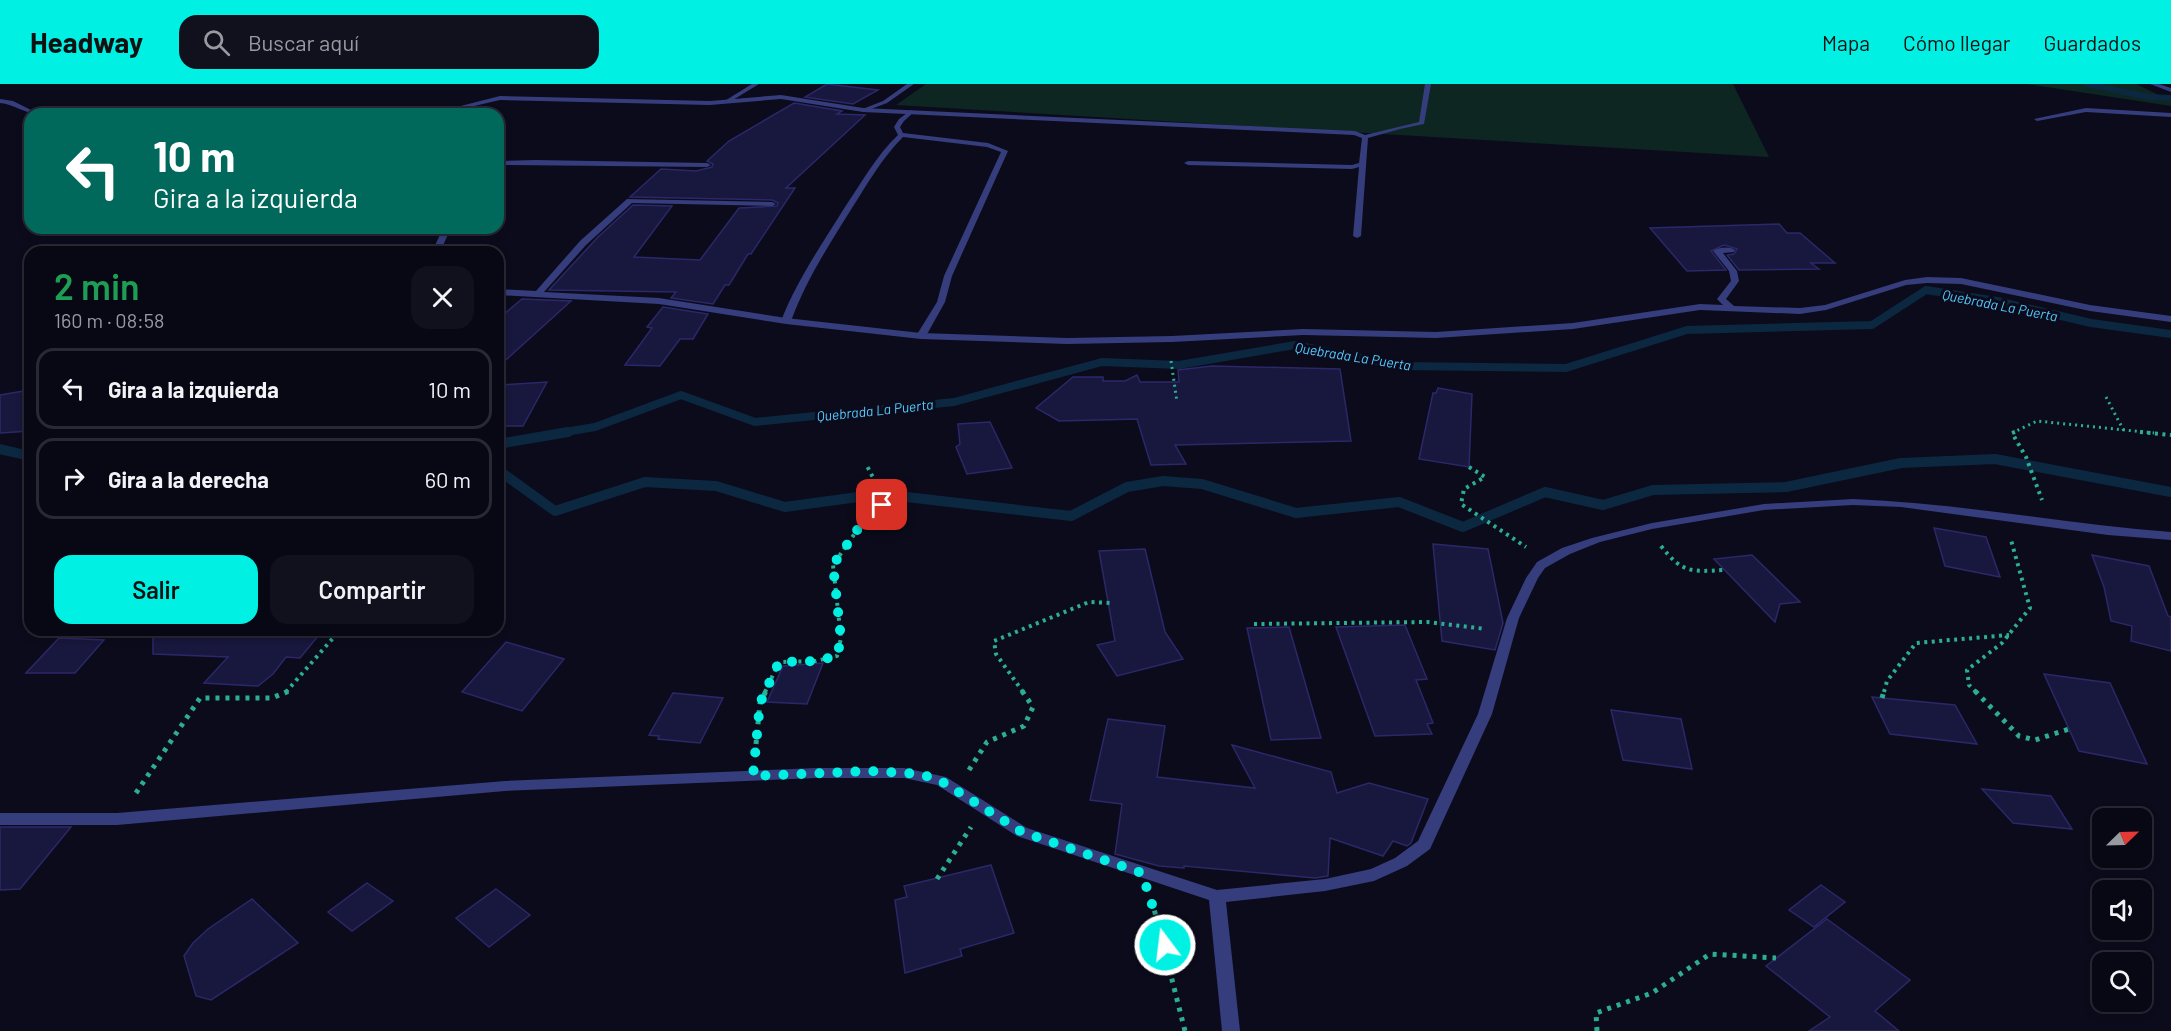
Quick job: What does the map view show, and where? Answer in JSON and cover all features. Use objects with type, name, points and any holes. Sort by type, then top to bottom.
[{"type":"street","points":[[726,102],[756,84]]},
{"type":"street","points":[[863,110],[885,102],[911,84]]},
{"type":"street","points":[[458,108],[500,98],[726,102],[787,98],[863,110],[1355,133],[1365,137],[1422,123],[1420,110],[1426,100],[1428,84]]},
{"type":"street","points":[[2153,84],[2171,90]]},
{"type":"street","points":[[0,101],[11,102],[24,108]]},
{"type":"street","points":[[2037,119],[2086,110],[2171,115]]},
{"type":"street","points":[[901,135],[897,128],[901,120],[912,112]]},
{"type":"street","points":[[786,321],[792,302],[828,240],[885,151],[901,135]]},
{"type":"street","points":[[901,135],[988,146],[1005,151],[948,276],[940,302],[921,336]]},
{"type":"street","points":[[1357,236],[1365,137]]},
{"type":"street","points":[[504,163],[525,161],[707,165]]},
{"type":"street","points":[[1188,163],[1352,167],[1363,164]]},
{"type":"street","points":[[538,294],[583,243],[630,201],[772,204]]},
{"type":"street","points":[[1730,307],[1721,298],[1735,281],[1733,271],[1717,251],[1731,250]]},
{"type":"street","points":[[504,292],[659,301],[786,321],[921,336],[1067,341],[1172,339],[1304,332],[1436,335],[1573,326],[1683,308],[1730,307],[1800,310],[1826,307],[1905,283],[1947,280],[2009,290],[2090,308],[2171,319]]},
{"type":"street","points":[[0,819],[117,819],[505,786],[870,771],[930,777],[956,790],[1022,832],[1217,896],[1325,885],[1374,874],[1401,862],[1424,845],[1485,714],[1508,634],[1532,578],[1548,562],[1596,540],[1640,529],[1764,507],[1853,502],[1901,504],[2050,524],[2171,536]]},
{"type":"street","points":[[1217,896],[1231,1031]]},
{"type":"path","points":[[1172,339],[1170,353],[1177,402]]},
{"type":"path","points":[[2106,397],[2124,431]]},
{"type":"path","points":[[2050,524],[2026,457],[2012,433],[2037,421],[2171,435]]},
{"type":"path","points":[[753,776],[760,703],[779,662],[816,661],[837,656],[841,629],[833,565],[869,513],[882,505],[879,489],[867,466]]},
{"type":"path","points":[[1469,467],[1485,477],[1464,489],[1461,504],[1548,562]]},
{"type":"path","points":[[2006,517],[2030,608],[2010,635],[1967,670],[1969,685],[2019,736],[2035,740],[2069,729]]},
{"type":"path","points":[[1640,529],[1658,543],[1670,561],[1680,569],[1697,572],[1724,570]]},
{"type":"path","points":[[956,790],[987,742],[1024,726],[1033,707],[996,654],[994,640],[1089,602],[1110,603]]},
{"type":"path","points":[[1254,624],[1427,622],[1470,625],[1508,634]]},
{"type":"path","points":[[1882,698],[1887,681],[1916,643],[2010,635]]},
{"type":"path","points":[[117,819],[200,698],[273,698],[289,691],[335,636]]},
{"type":"path","points":[[937,879],[983,809]]},
{"type":"path","points":[[1142,873],[1160,924],[1185,1031]]},
{"type":"path","points":[[1597,1031],[1596,1013],[1652,993],[1710,954],[1776,958]]},
{"type":"green space","points":[[926,84],[1733,84],[1769,157],[896,105]]},
{"type":"green space","points":[[2027,84],[2136,84],[2171,101],[2171,106]]},
{"type":"building","points":[[827,84],[878,90],[853,104],[805,97]]},
{"type":"building","points":[[794,103],[842,111],[837,114],[865,115],[786,188],[795,188],[751,254],[748,254],[729,285],[725,285],[713,304],[671,298],[676,292],[549,290],[598,237],[633,205],[672,206],[634,257],[700,260],[739,208],[777,206],[778,203],[772,200],[630,197],[661,169],[696,171],[712,167],[713,164],[707,161],[729,141]]},
{"type":"building","points":[[1779,224],[1787,233],[1800,233],[1835,263],[1811,263],[1819,269],[1739,270],[1727,255],[1734,254],[1737,249],[1724,245],[1711,251],[1726,270],[1687,271],[1650,228]]},
{"type":"building","points":[[522,299],[571,301],[504,362],[504,314]]},
{"type":"building","points":[[663,307],[708,314],[693,339],[680,339],[660,366],[625,365],[652,328],[647,327]]},
{"type":"building","points":[[1212,366],[1340,369],[1351,441],[1175,445],[1186,464],[1151,465],[1137,419],[1059,421],[1036,408],[1073,377],[1103,377],[1103,381],[1125,381],[1137,375],[1140,382],[1179,382],[1178,370]]},
{"type":"building","points":[[547,382],[523,426],[504,426],[504,385]]},
{"type":"building","points":[[1438,388],[1472,394],[1469,467],[1419,459],[1433,393],[1436,393]]},
{"type":"building","points":[[24,391],[24,431],[0,433],[0,395]]},
{"type":"building","points":[[990,422],[1012,468],[967,474],[956,447],[960,444],[958,424]]},
{"type":"building","points":[[1934,528],[1986,537],[2000,577],[1945,566]]},
{"type":"building","points":[[1433,544],[1488,549],[1503,623],[1495,650],[1442,641]]},
{"type":"building","points":[[1145,549],[1165,632],[1183,659],[1117,676],[1097,645],[1115,641],[1099,551]]},
{"type":"building","points":[[1752,555],[1800,602],[1780,604],[1775,622],[1714,559]]},
{"type":"building","points":[[2092,555],[2149,566],[2168,616],[2171,617],[2171,651],[2131,641],[2132,626],[2111,621],[2104,587]]},
{"type":"building","points":[[1405,625],[1427,679],[1416,680],[1433,723],[1427,724],[1432,734],[1375,736],[1336,627]]},
{"type":"building","points":[[1289,627],[1321,738],[1271,740],[1247,628]]},
{"type":"building","points":[[153,636],[318,636],[300,658],[286,657],[273,674],[258,686],[204,683],[228,657],[153,654]]},
{"type":"building","points":[[59,638],[104,640],[75,673],[26,673]]},
{"type":"building","points":[[506,642],[564,659],[522,711],[462,692]]},
{"type":"building","points":[[823,663],[807,704],[767,702],[783,666]]},
{"type":"building","points":[[2044,674],[2110,683],[2147,764],[2079,751]]},
{"type":"building","points":[[673,693],[723,698],[700,743],[658,739],[659,736],[649,735]]},
{"type":"building","points":[[1872,697],[1955,705],[1977,744],[1890,734]]},
{"type":"building","points":[[1611,710],[1681,719],[1692,769],[1623,760]]},
{"type":"building","points":[[1108,719],[1165,726],[1157,777],[1255,788],[1232,745],[1331,772],[1337,793],[1369,783],[1428,799],[1411,843],[1407,846],[1393,841],[1383,856],[1330,838],[1328,876],[1315,878],[1184,866],[1184,868],[1159,866],[1115,854],[1122,804],[1090,800]]},
{"type":"building","points":[[1982,789],[2051,796],[2072,829],[2013,823]]},
{"type":"building","points":[[0,827],[71,827],[20,889],[0,890]]},
{"type":"building","points":[[991,865],[1014,933],[960,949],[962,956],[905,973],[895,900],[907,897],[904,886]]},
{"type":"building","points":[[367,883],[393,901],[352,931],[328,912]]},
{"type":"building","points":[[1821,885],[1845,902],[1814,927],[1789,910]]},
{"type":"building","points":[[496,889],[530,915],[489,947],[456,918]]},
{"type":"building","points":[[252,899],[298,943],[211,1000],[196,996],[184,956],[193,943],[208,929]]},
{"type":"building","points":[[1827,919],[1910,980],[1875,1011],[1899,1031],[1809,1031],[1830,1017],[1766,966]]},
{"type":"waterway","points":[[2087,84],[2149,97],[2171,98]]},
{"type":"waterway","name":"Quebrada La Puerta","points":[[559,433],[595,427],[681,395],[755,422],[954,402],[1102,362],[1179,365],[1295,345],[1401,366],[1566,368],[1687,330],[1872,325],[1926,290],[1997,301],[2091,323],[2171,334]]},
{"type":"waterway","name":"Quebrada La Puerta","points":[[504,443],[568,432]]},
{"type":"waterway","name":"Quebrada La Puerta","points":[[0,449],[24,455]]},
{"type":"waterway","points":[[504,474],[555,511],[645,482],[716,486],[785,507],[880,494],[1071,516],[1127,487],[1163,481],[1202,484],[1296,513],[1399,502],[1463,527],[1545,492],[1603,505],[1653,490],[1786,487],[1901,463],[1995,459],[2171,492]]},
{"type":"route","points":[[882,505],[869,513],[833,565],[841,639],[837,656],[816,661],[779,662],[760,703],[753,776],[870,771],[920,774],[941,781],[1022,832],[1142,873],[1165,945]]}]
